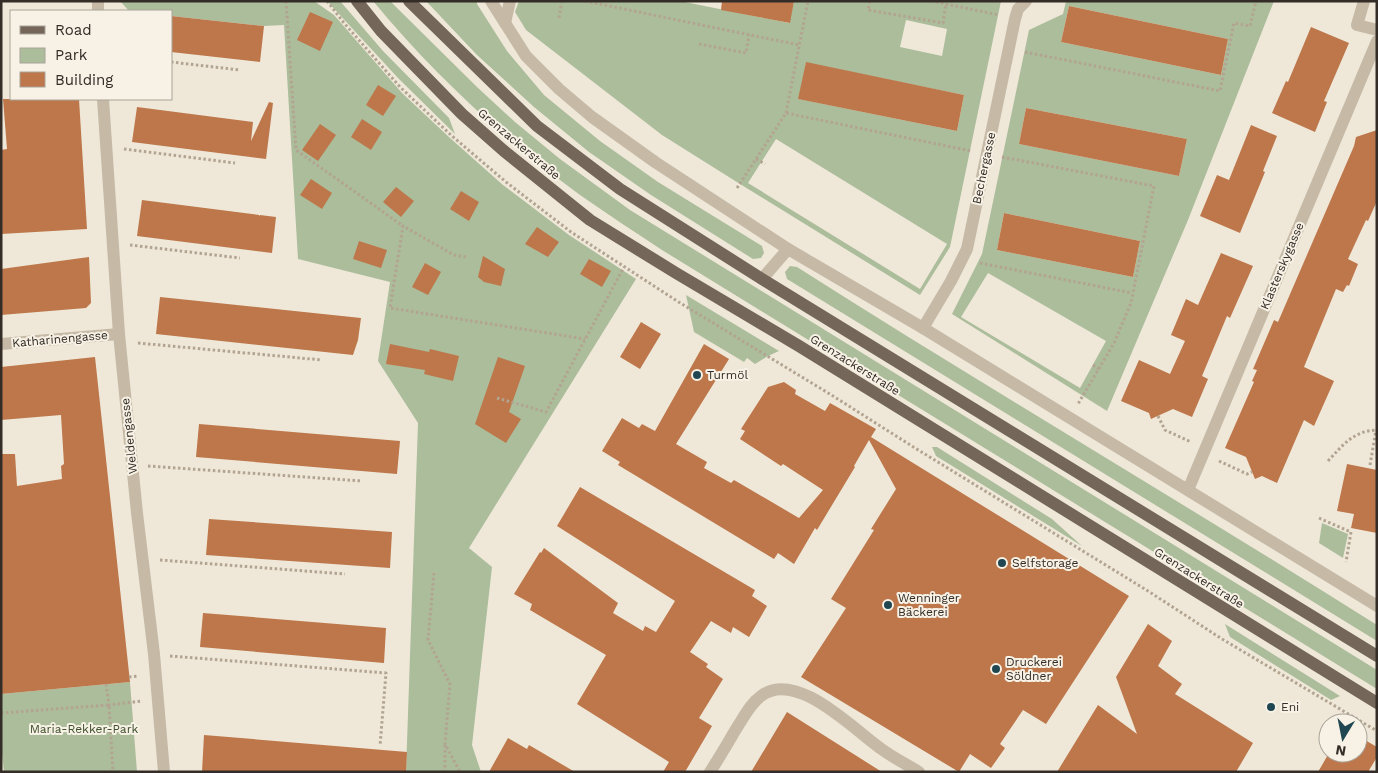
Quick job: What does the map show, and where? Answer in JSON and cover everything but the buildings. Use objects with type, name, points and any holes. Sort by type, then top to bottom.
[{"type":"main road","name":"Grenzackerstraße","points":[[357,1],[381,31],[462,114],[504,151],[590,220],[676,274],[799,346],[1377,703]]},
{"type":"main road","name":"Grenzackerstraße","points":[[409,1],[537,126],[620,189],[762,280],[1377,656]]},
{"type":"street","points":[[491,1],[526,56],[558,89],[592,117],[654,162],[788,249],[923,328],[1377,606]]},
{"type":"street","points":[[505,23],[510,1]]},
{"type":"street","name":"Bechergasse","points":[[923,328],[967,249],[1015,19],[1018,8],[1026,1]]},
{"type":"street","points":[[1364,1],[1358,25],[1377,30]]},
{"type":"street","name":"Klasterskygasse","points":[[1188,490],[1377,41]]},
{"type":"street","name":"Weldengasse","points":[[103,100],[119,337],[142,559],[154,654],[164,772]]},
{"type":"street","points":[[762,280],[788,249]]},
{"type":"street","name":"Katharinengasse","points":[[1,344],[119,337]]},
{"type":"street","points":[[710,772],[753,704],[763,694],[776,690],[790,689],[802,692],[825,705],[881,749],[919,772]]},
{"type":"path","points":[[286,1],[296,150],[403,226],[454,255],[466,256]]},
{"type":"path","points":[[558,18],[562,1]]},
{"type":"path","points":[[585,1],[799,45]]},
{"type":"path","points":[[737,188],[786,113],[808,1]]},
{"type":"path","points":[[870,1],[868,10],[942,23],[946,4]]},
{"type":"path","points":[[931,1],[1015,19]]},
{"type":"path","points":[[1009,49],[1220,91],[1234,23],[1250,26],[1256,1]]},
{"type":"path","points":[[699,44],[746,53],[749,35]]},
{"type":"path","points":[[172,62],[240,70]]},
{"type":"path","points":[[786,113],[1154,186],[1131,302],[1114,343],[1070,418]]},
{"type":"path","points":[[106,147],[235,163]]},
{"type":"path","points":[[756,159],[765,164]]},
{"type":"path","points":[[403,226],[390,308],[585,339]]},
{"type":"path","points":[[112,243],[240,258]]},
{"type":"path","points":[[962,260],[1132,293]]},
{"type":"path","points":[[497,398],[546,412],[624,267]]},
{"type":"path","points":[[119,337],[322,360]]},
{"type":"path","points":[[1093,365],[1099,369]]},
{"type":"path","points":[[1158,416],[1165,430],[1247,474],[1252,472]]},
{"type":"path","points":[[1328,462],[1354,436],[1364,431],[1376,430],[1370,465]]},
{"type":"path","points":[[132,465],[362,481]]},
{"type":"path","points":[[1319,518],[1351,532],[1346,562]]},
{"type":"path","points":[[142,559],[345,574]]},
{"type":"path","points":[[434,573],[428,640],[450,684],[445,744],[445,772]]},
{"type":"path","points":[[154,654],[386,673],[380,746]]},
{"type":"path","points":[[106,684],[114,772]]},
{"type":"path","points":[[1,713],[158,700]]},
{"type":"path","points":[[445,744],[460,772]]},
{"type":"green space","points":[[120,1],[314,1],[334,15],[402,93],[503,185],[569,235],[636,279],[469,548],[492,567],[472,745],[481,772],[406,772],[418,423],[378,361],[390,282],[298,259],[284,25],[264,26],[172,16],[172,10],[128,10]]},
{"type":"green space","points":[[327,1],[340,1],[383,51],[449,118],[455,134],[398,78]]},
{"type":"green space","points":[[373,1],[390,1],[515,122],[560,159],[630,210],[1377,670],[1377,689],[662,250],[590,202],[552,174],[470,104],[420,54]]},
{"type":"green space","points":[[426,1],[477,1],[477,4],[507,51],[544,95],[600,141],[658,182],[762,246],[764,253],[761,258],[753,259],[651,195],[589,152],[534,107],[477,55]]},
{"type":"green space","points":[[519,1],[680,1],[789,23],[794,1],[1001,1],[950,247],[920,295],[662,135],[526,30],[515,12]],"holes":[[[906,20],[947,29],[942,56],[900,47]],[[806,63],[964,95],[957,131],[799,99]],[[776,139],[947,244],[920,289],[748,183]]]},
{"type":"green space","points":[[1066,1],[1274,1],[1188,220],[1107,411],[952,314],[982,254],[1029,30],[1063,14]],"holes":[[[1069,6],[1228,39],[1221,75],[1061,42]],[[1026,108],[1187,139],[1179,176],[1019,144]],[[1004,213],[1140,241],[1133,277],[997,250]],[[988,273],[1106,341],[1080,388],[961,317]]]},
{"type":"green space","points":[[790,266],[797,267],[1377,625],[1377,641],[787,279],[785,272]]},
{"type":"green space","points":[[686,295],[779,351],[755,364],[747,358],[744,362],[694,332]]},
{"type":"green space","points":[[932,447],[937,447],[1052,519],[1082,546],[936,456]]},
{"type":"green space","points":[[1322,523],[1348,534],[1343,558],[1319,543]]},
{"type":"green space","points":[[1225,624],[1340,696],[1331,700],[1230,637]]},
{"type":"green space","name":"Maria-Rekker-Park","points":[[130,682],[137,772],[4,772],[1,744],[1,694]]},
{"type":"place","name":"Turmöl","points":[[697,375]]},
{"type":"place","name":"Selfstorage","points":[[1002,563]]},
{"type":"place","name":"Wenninger Bäckerei","points":[[888,605]]},
{"type":"place","name":"Druckerei Söldner","points":[[996,669]]},
{"type":"place","name":"Eni","points":[[1271,707]]}]
